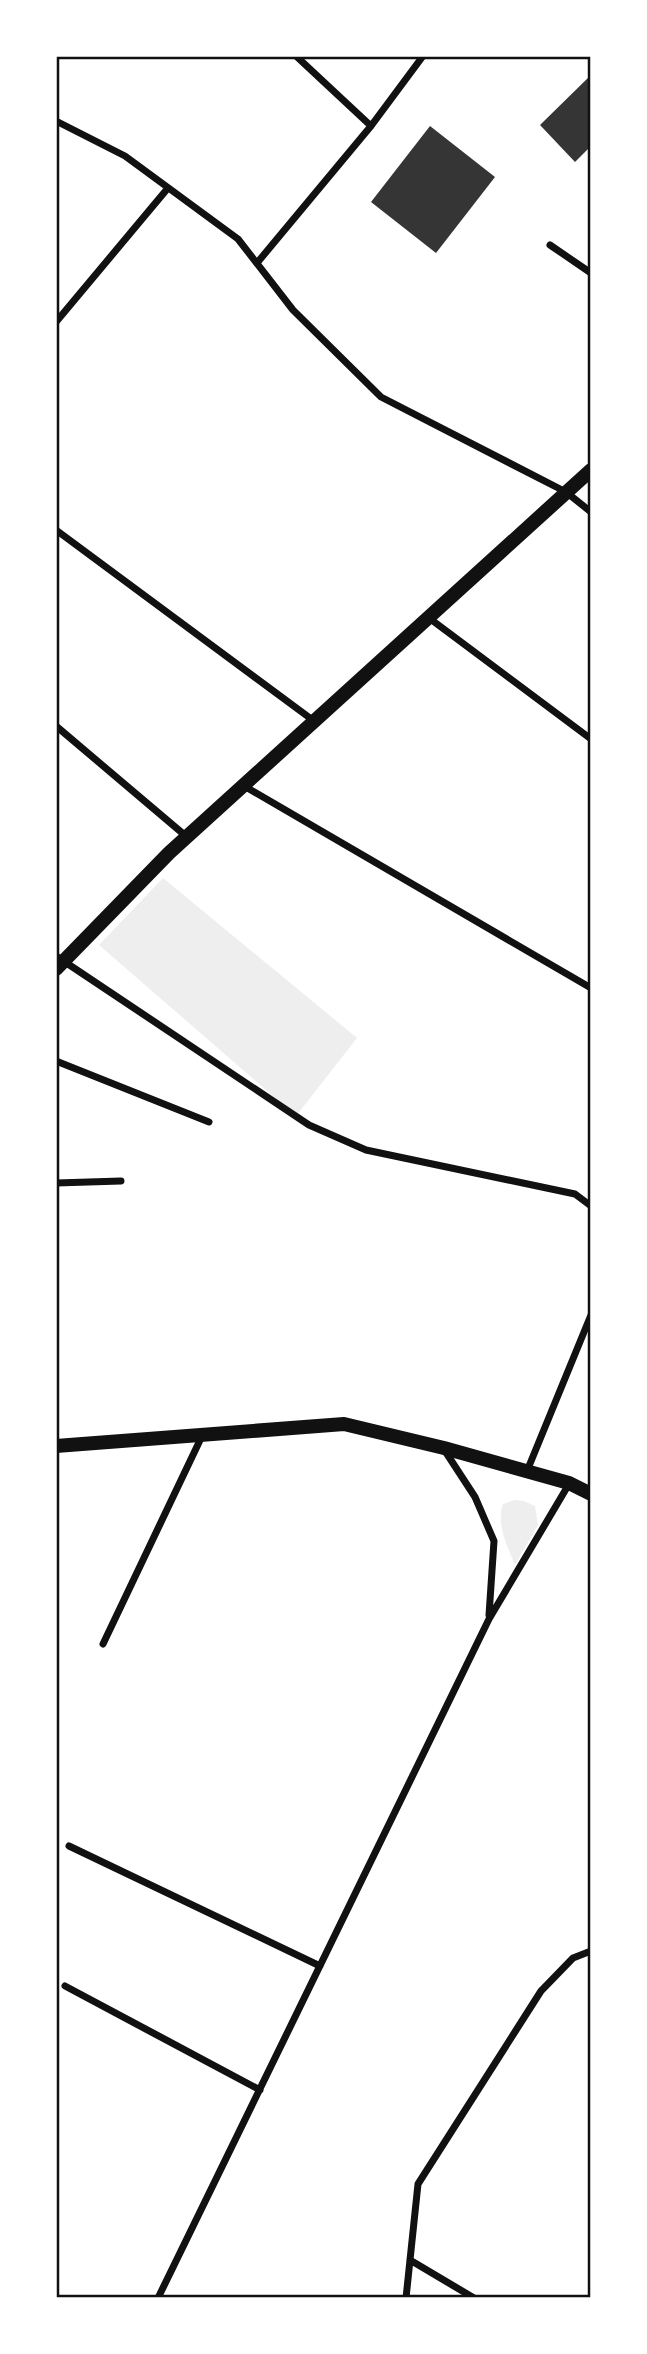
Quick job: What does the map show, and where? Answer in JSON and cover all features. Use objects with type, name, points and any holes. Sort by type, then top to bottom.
[{"type":"main road","points":[[58,962],[187,836],[591,470]]},
{"type":"main road","points":[[56,1446],[344,1424],[444,1448],[569,1483],[591,1494]]},
{"type":"street","points":[[296,56],[371,125]]},
{"type":"street","points":[[257,263],[371,125],[423,56]]},
{"type":"street","points":[[56,121],[125,156],[239,239],[293,310],[381,397],[566,492],[591,512]]},
{"type":"street","points":[[56,322],[168,188]]},
{"type":"street","points":[[550,245],[591,273]]},
{"type":"street","points":[[56,530],[314,721]]},
{"type":"street","points":[[428,618],[591,739]]},
{"type":"street","points":[[56,726],[187,836]]},
{"type":"street","points":[[243,786],[591,988]]},
{"type":"street","points":[[58,962],[309,1125],[366,1150],[575,1194],[591,1206]]},
{"type":"street","points":[[56,1061],[209,1122]]},
{"type":"street","points":[[56,1182],[121,1181]]},
{"type":"street","points":[[526,1472],[591,1315]]},
{"type":"street","points":[[103,1644],[203,1434]]},
{"type":"street","points":[[444,1448],[475,1497],[494,1541],[489,1619]]},
{"type":"street","points":[[158,2298],[489,1619],[569,1483]]},
{"type":"street","points":[[69,1846],[320,1966]]},
{"type":"street","points":[[406,2298],[418,2184],[541,1991],[573,1958],[591,1951]]},
{"type":"street","points":[[65,1986],[260,2090]]},
{"type":"street","points":[[410,2260],[474,2298]]},
{"type":"shaded area","points":[[163,878],[357,1038],[296,1116],[99,945]]},
{"type":"shaded area","points":[[515,1500],[535,1506],[538,1525],[515,1565],[503,1535],[501,1512],[503,1504]]},
{"type":"building","points":[[591,75],[591,146],[575,162],[540,125]]},
{"type":"building","points":[[430,126],[495,177],[436,253],[371,202]]}]
